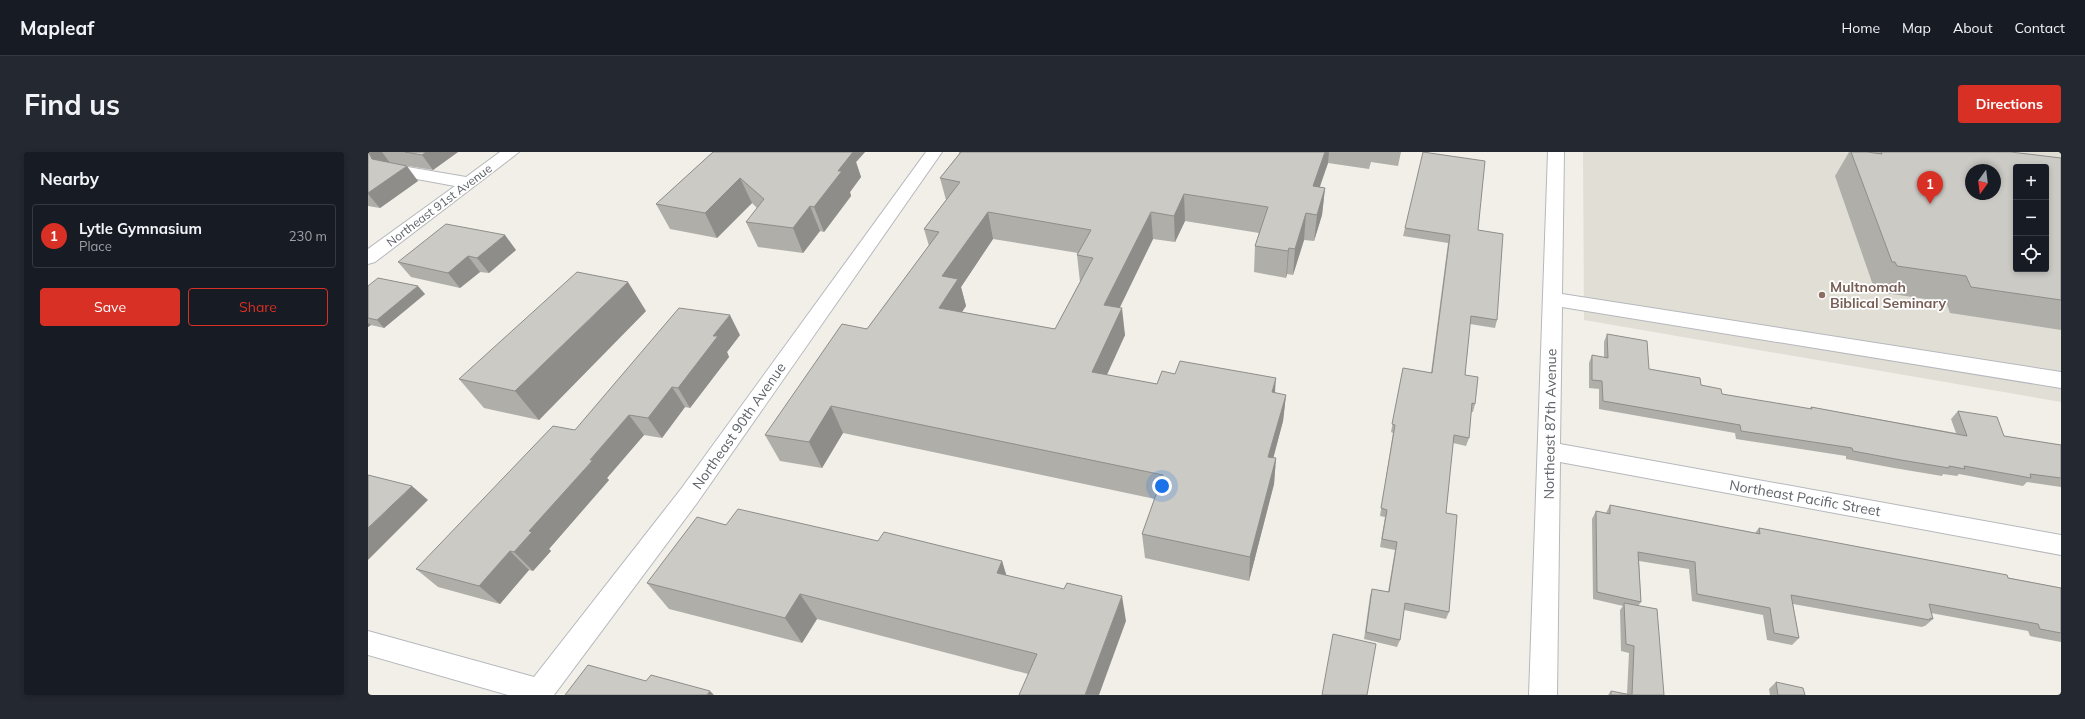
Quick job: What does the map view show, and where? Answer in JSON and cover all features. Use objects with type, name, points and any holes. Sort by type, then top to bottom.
[{"type":"street","name":"Northeast 91st Avenue","points":[[368,258],[511,152]]},
{"type":"street","name":"Northeast 90th Avenue","points":[[538,693],[688,496],[934,152]]},
{"type":"street","name":"Northeast 87th Avenue","points":[[1543,695],[1556,152]]},
{"type":"street","points":[[390,169],[469,183]]},
{"type":"street","points":[[1553,299],[2061,380]]},
{"type":"street","name":"Northeast Pacific Street","points":[[1549,451],[2061,545]]},
{"type":"street","points":[[368,643],[538,693]]},
{"type":"shaded area","name":"Multnomah Biblical Seminary","points":[[1583,152],[2061,152],[2061,402],[1584,320]]},
{"type":"building","points":[[368,152],[370,152],[369,153],[372,159],[407,166],[368,193]]},
{"type":"building","points":[[405,152],[426,152],[422,155]]},
{"type":"building","points":[[713,152],[853,152],[838,171],[842,171],[814,207],[810,206],[793,228],[746,222],[764,199],[740,178],[705,213],[656,204]]},
{"type":"building","points":[[961,152],[1325,152],[1313,186],[1325,188],[1317,215],[1306,213],[1295,249],[1289,248],[1288,251],[1255,246],[1268,207],[1184,194],[1174,216],[1151,212],[1104,305],[1122,308],[1092,372],[1157,384],[1162,371],[1175,374],[1180,361],[1276,378],[1272,392],[1286,395],[1268,457],[1276,458],[1250,557],[1142,534],[1163,475],[831,406],[809,442],[765,435],[842,324],[867,329],[939,232],[924,229],[960,182],[940,178]],"holes":[[[988,212],[1091,230],[1077,255],[1093,258],[1055,329],[939,308],[958,279],[942,276]]]},
{"type":"building","points":[[1423,152],[1485,161],[1478,230],[1503,234],[1497,320],[1471,316],[1465,375],[1478,377],[1475,404],[1472,403],[1469,438],[1454,435],[1446,513],[1457,515],[1449,612],[1405,603],[1400,640],[1366,632],[1372,589],[1389,592],[1397,542],[1382,539],[1387,510],[1381,508],[1395,425],[1392,424],[1403,368],[1432,373],[1450,235],[1405,228]]},
{"type":"building","points":[[1851,152],[1882,154],[1881,152],[2011,152],[2061,158],[2061,300],[1971,287],[1966,276],[1897,266],[1895,262],[1892,262]]},
{"type":"building","points":[[446,224],[505,235],[477,258],[468,256],[448,273],[398,262]]},
{"type":"building","points":[[577,272],[628,282],[515,391],[459,379]]},
{"type":"building","points":[[378,278],[418,286],[377,320],[368,318],[368,286]]},
{"type":"building","points":[[679,308],[730,315],[713,336],[718,336],[678,388],[672,387],[648,418],[629,415],[590,460],[593,460],[529,531],[532,532],[514,552],[510,551],[479,586],[416,569],[553,426],[575,430]]},
{"type":"building","points":[[1607,334],[1647,341],[1649,369],[1700,378],[1701,385],[1721,389],[1722,394],[1812,409],[1811,407],[1967,436],[1958,411],[1997,417],[2004,436],[2061,445],[2061,478],[2030,474],[2031,478],[1964,466],[1965,469],[1949,466],[1949,468],[1901,460],[1853,451],[1852,448],[1741,431],[1740,425],[1603,401],[1602,381],[1592,380],[1592,355],[1608,358]]},
{"type":"building","points":[[368,475],[412,486],[368,528]]},
{"type":"building","points":[[1610,505],[1760,534],[1759,528],[2007,575],[2008,578],[2061,588],[2061,633],[2040,629],[2038,624],[1929,604],[1933,619],[1930,618],[1930,620],[1791,595],[1799,638],[1774,633],[1770,608],[1697,594],[1695,562],[1638,552],[1641,602],[1597,592],[1596,511],[1610,514]]},
{"type":"building","points":[[738,509],[878,541],[884,532],[1002,561],[997,573],[1064,589],[1067,583],[1122,596],[1085,695],[1019,695],[1037,654],[800,594],[785,618],[647,583],[697,517],[726,525]]},
{"type":"building","points":[[1624,603],[1657,609],[1664,695],[1632,695],[1634,646],[1626,644]]},
{"type":"building","points":[[1333,634],[1376,644],[1367,695],[1322,695]]},
{"type":"building","points":[[588,665],[646,681],[651,675],[710,691],[707,695],[565,695]]},
{"type":"building","points":[[1776,682],[1803,688],[1805,695],[1778,695]]},
{"type":"building","points":[[1611,691],[1631,695],[1611,695]]},
{"type":"place","name":"Lytle Gymnasium","points":[[1930,204]]},
{"type":"place","name":"Multnomah Biblical Seminary","points":[[1822,295]]}]
